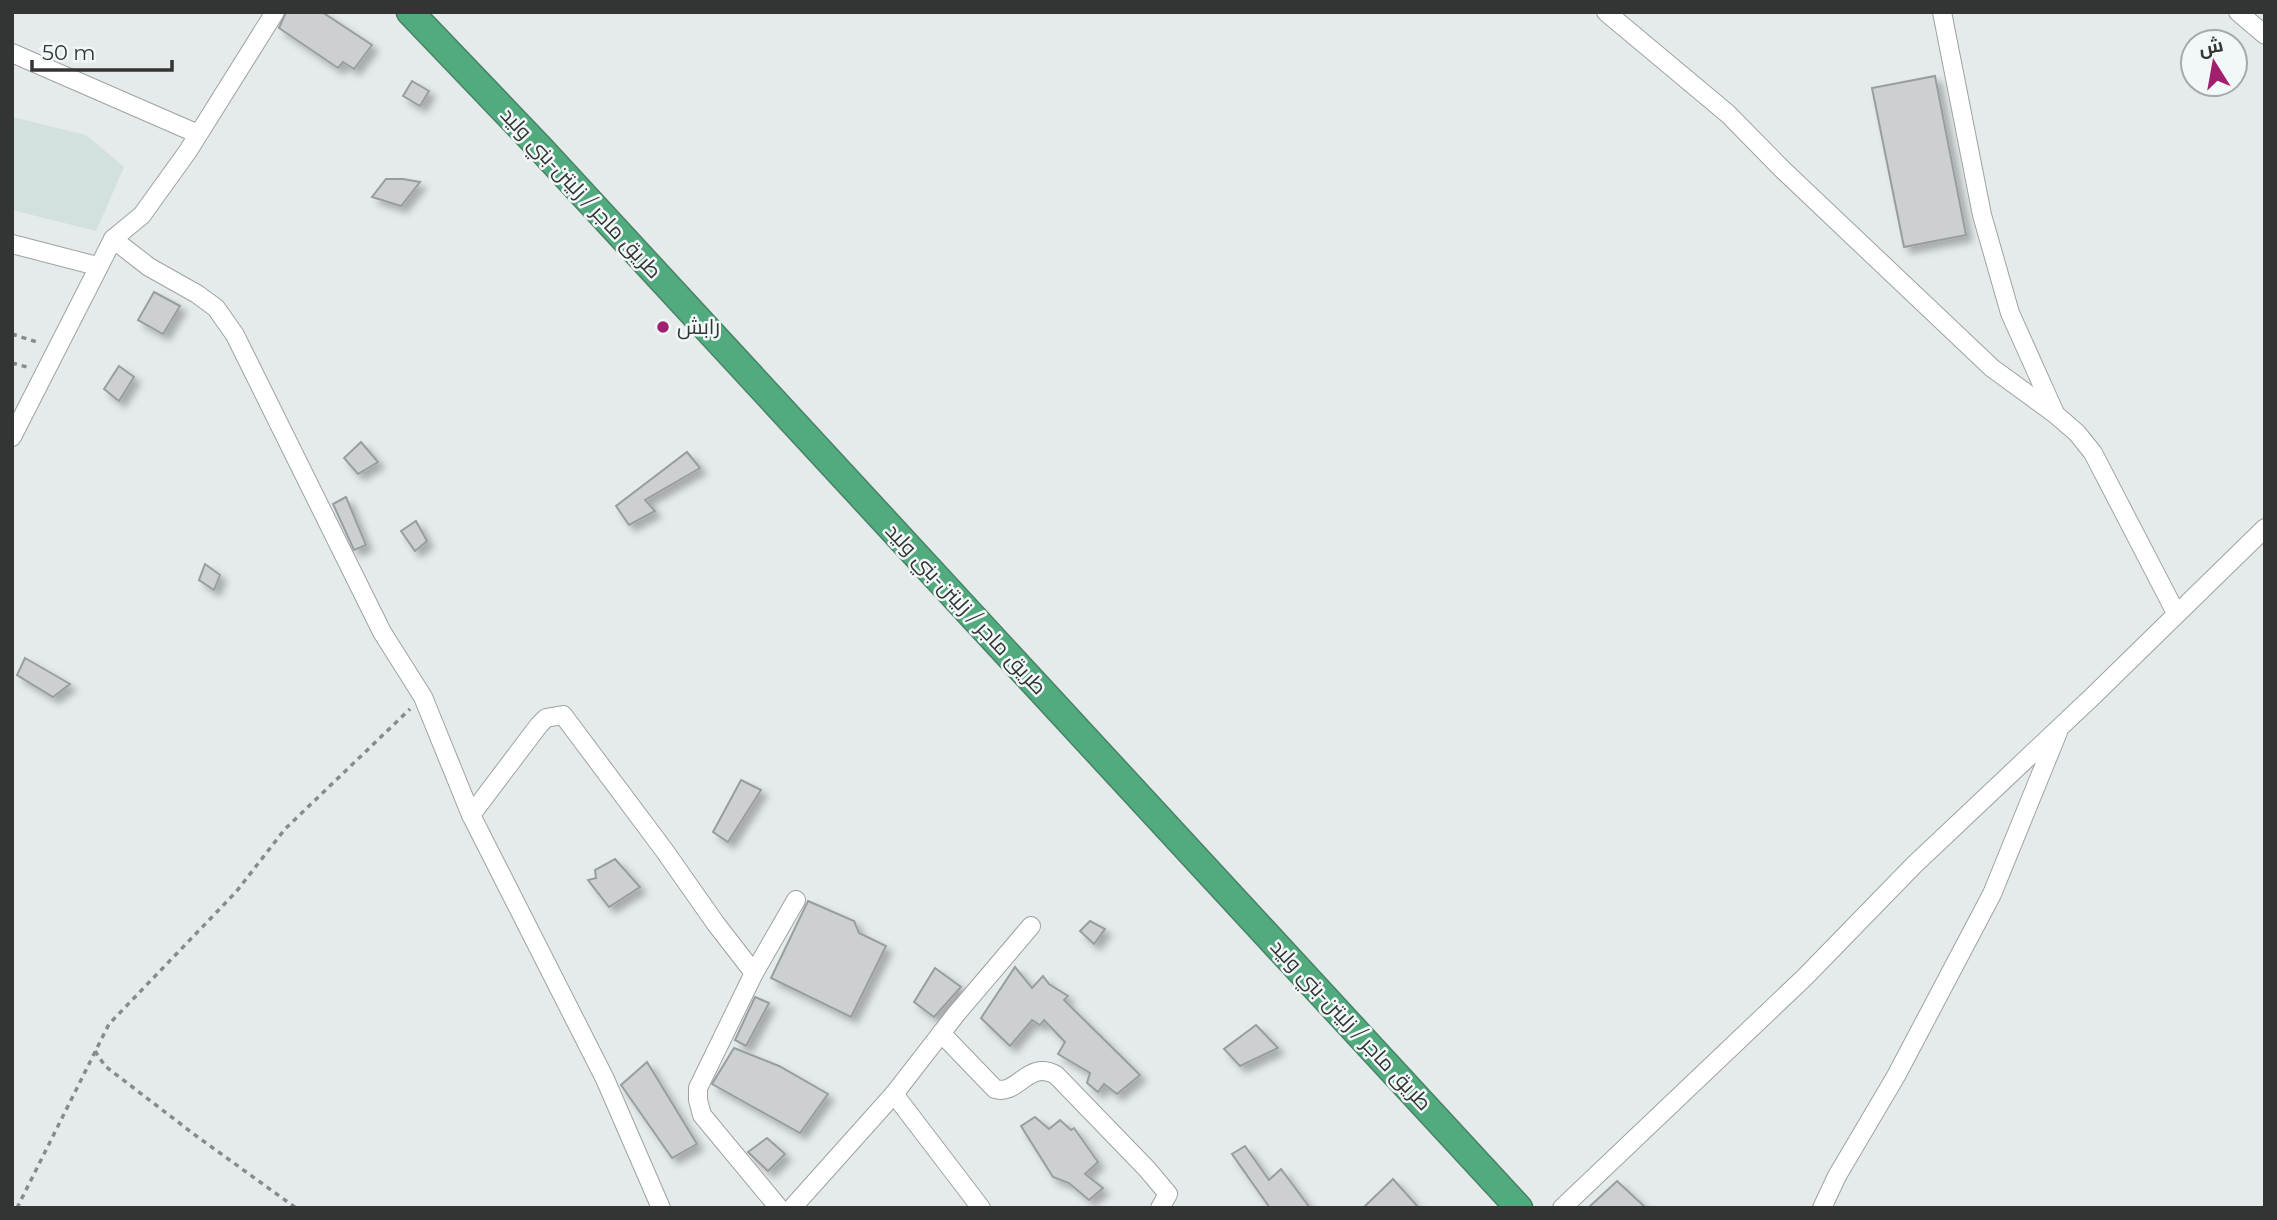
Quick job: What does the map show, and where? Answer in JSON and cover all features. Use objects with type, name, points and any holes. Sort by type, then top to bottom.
[{"type":"highway","name":"طريق ماجر / زليتن-بني وليد","points":[[410,12],[559,169],[1519,1208]]},
{"type":"street","points":[[12,437],[113,239],[142,215],[198,134],[275,12]]},
{"type":"street","points":[[1606,12],[1728,114],[1782,169],[1992,368],[2077,433],[2093,453],[2176,613]]},
{"type":"street","points":[[1942,12],[1982,215],[2010,313],[2055,414]]},
{"type":"street","points":[[2238,12],[2265,35]]},
{"type":"street","points":[[12,53],[198,134]]},
{"type":"street","points":[[113,239],[149,267],[216,308],[235,335],[382,632],[423,697],[471,815],[605,1080],[661,1208]]},
{"type":"street","points":[[12,244],[97,266]]},
{"type":"street","points":[[1562,1208],[1805,977],[1914,865],[2265,528]]},
{"type":"street","points":[[471,815],[539,725],[546,718],[563,715],[754,973]]},
{"type":"street","points":[[1822,1208],[1837,1176],[1896,1076],[1992,894],[2061,726]]},
{"type":"street","points":[[779,1208],[702,1115],[698,1088],[754,973],[796,900]]},
{"type":"street","points":[[792,1208],[894,1094],[1031,926]]},
{"type":"street","points":[[942,1033],[1001,1091],[1040,1070],[1056,1075],[1147,1168],[1168,1194],[1160,1208]]},
{"type":"street","points":[[894,1094],[981,1208]]},
{"type":"path","points":[[12,334],[56,348]]},
{"type":"path","points":[[17,1208],[108,1024],[236,892],[285,830],[423,697]]},
{"type":"path","points":[[95,1051],[105,1066],[296,1208]]},
{"type":"shaded area","points":[[12,117],[86,135],[124,167],[96,231],[12,210]]},
{"type":"building","points":[[286,12],[322,12],[372,45],[354,69],[343,62],[338,68],[279,28]]},
{"type":"building","points":[[1935,76],[1966,235],[1904,247],[1872,88]]},
{"type":"building","points":[[412,81],[429,91],[420,106],[403,96]]},
{"type":"building","points":[[386,179],[420,182],[401,206],[372,197]]},
{"type":"building","points":[[154,292],[180,306],[163,334],[138,320]]},
{"type":"building","points":[[119,366],[134,377],[119,401],[104,389]]},
{"type":"building","points":[[361,442],[378,462],[358,474],[344,458]]},
{"type":"building","points":[[687,452],[700,468],[645,500],[655,511],[629,525],[616,506]]},
{"type":"building","points":[[346,497],[366,545],[354,550],[333,504]]},
{"type":"building","points":[[416,521],[427,541],[415,551],[401,531]]},
{"type":"building","points":[[205,564],[220,575],[214,590],[199,580]]},
{"type":"building","points":[[25,658],[70,684],[53,697],[17,675]]},
{"type":"building","points":[[741,780],[761,790],[728,842],[713,832]]},
{"type":"building","points":[[615,859],[640,887],[609,907],[588,880],[596,878],[595,870]]},
{"type":"building","points":[[808,901],[854,921],[859,933],[886,946],[851,1017],[771,978]]},
{"type":"building","points":[[1090,921],[1105,929],[1094,944],[1080,931]]},
{"type":"building","points":[[1015,967],[1032,988],[1043,976],[1049,984],[1068,996],[1064,1000],[1140,1075],[1117,1094],[1104,1084],[1098,1092],[1087,1083],[1090,1073],[1058,1054],[1065,1042],[1044,1020],[1040,1025],[1032,1020],[1010,1046],[981,1018]]},
{"type":"building","points":[[935,968],[961,987],[934,1017],[914,1002]]},
{"type":"building","points":[[755,997],[769,1003],[746,1046],[735,1040]]},
{"type":"building","points":[[1256,1025],[1278,1048],[1240,1066],[1224,1049]]},
{"type":"building","points":[[734,1048],[779,1066],[828,1094],[800,1133],[712,1084]]},
{"type":"building","points":[[647,1062],[697,1144],[672,1158],[621,1085]]},
{"type":"building","points":[[1035,1117],[1049,1129],[1060,1120],[1071,1130],[1074,1128],[1098,1162],[1085,1174],[1103,1188],[1089,1200],[1069,1183],[1053,1177],[1021,1126]]},
{"type":"building","points":[[767,1138],[785,1154],[768,1171],[748,1152]]},
{"type":"building","points":[[1245,1146],[1269,1180],[1281,1169],[1310,1208],[1270,1208],[1232,1154]]},
{"type":"building","points":[[1393,1179],[1419,1208],[1363,1208]]},
{"type":"building","points":[[1617,1181],[1646,1208],[1588,1208]]},
{"type":"place","name":"رابش","points":[[663,327]]}]
